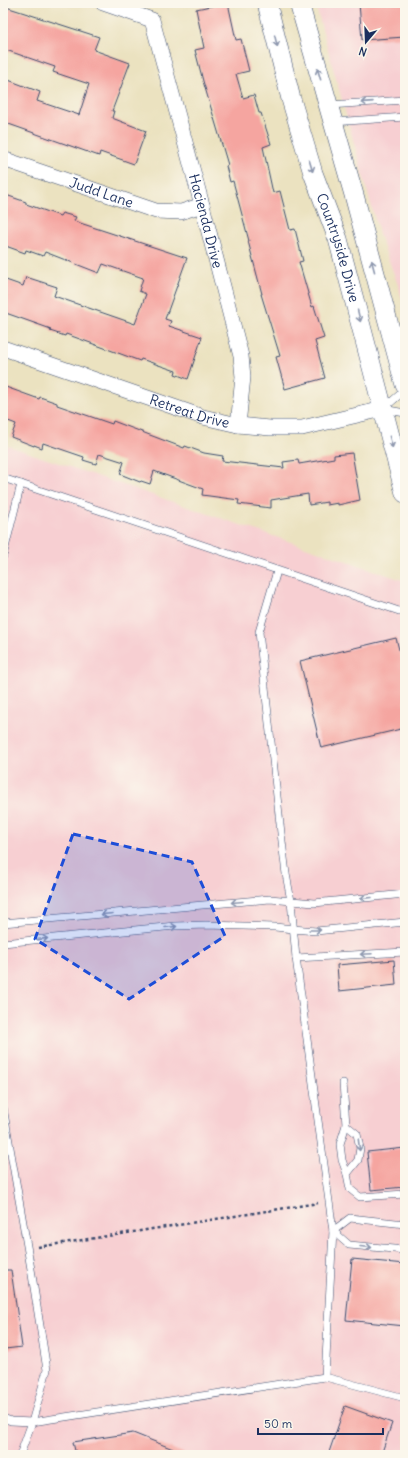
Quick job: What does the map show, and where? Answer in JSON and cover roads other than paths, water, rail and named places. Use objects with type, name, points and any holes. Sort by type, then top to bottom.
[{"type":"street","name":"Hacienda Drive","points":[[103,3],[152,20],[202,204],[241,356],[243,377],[238,425]]},
{"type":"street","name":"Countryside Drive","points":[[267,3],[293,106],[313,173],[338,239],[405,493]]},
{"type":"street","name":"Countryside Drive","points":[[299,3],[405,385]]},
{"type":"street","name":"Judd Lane","points":[[3,159],[156,211],[181,212],[202,204]]},
{"type":"street","name":"Retreat Drive","points":[[3,348],[202,417],[238,425],[270,428],[302,428],[382,409]]},
{"type":"lane","points":[[331,114],[405,100]]},
{"type":"lane","points":[[331,114],[405,117]]},
{"type":"lane","points":[[382,409],[405,390]]},
{"type":"lane","points":[[382,409],[405,413]]},
{"type":"lane","points":[[3,478],[405,613]]},
{"type":"lane","points":[[3,556],[21,484]]},
{"type":"lane","points":[[277,571],[259,632],[284,854],[291,901],[296,958],[333,1231],[325,1377]]},
{"type":"lane","points":[[3,923],[270,899],[314,902],[405,894]]},
{"type":"lane","points":[[3,943],[175,926],[252,926],[316,931],[405,922]]},
{"type":"lane","points":[[296,958],[405,952]]},
{"type":"lane","points":[[343,1083],[346,1125],[340,1144],[342,1160],[347,1174],[350,1190],[360,1197],[405,1194]]},
{"type":"lane","points":[[3,1107],[28,1248],[47,1370],[32,1422],[20,1455]]},
{"type":"lane","points":[[346,1125],[357,1134],[360,1148],[358,1160],[347,1174]]},
{"type":"lane","points":[[333,1231],[350,1218],[405,1224]]},
{"type":"lane","points":[[333,1231],[349,1245],[405,1250]]},
{"type":"lane","points":[[3,1418],[11,1421],[32,1422],[325,1377],[405,1398]]}]
